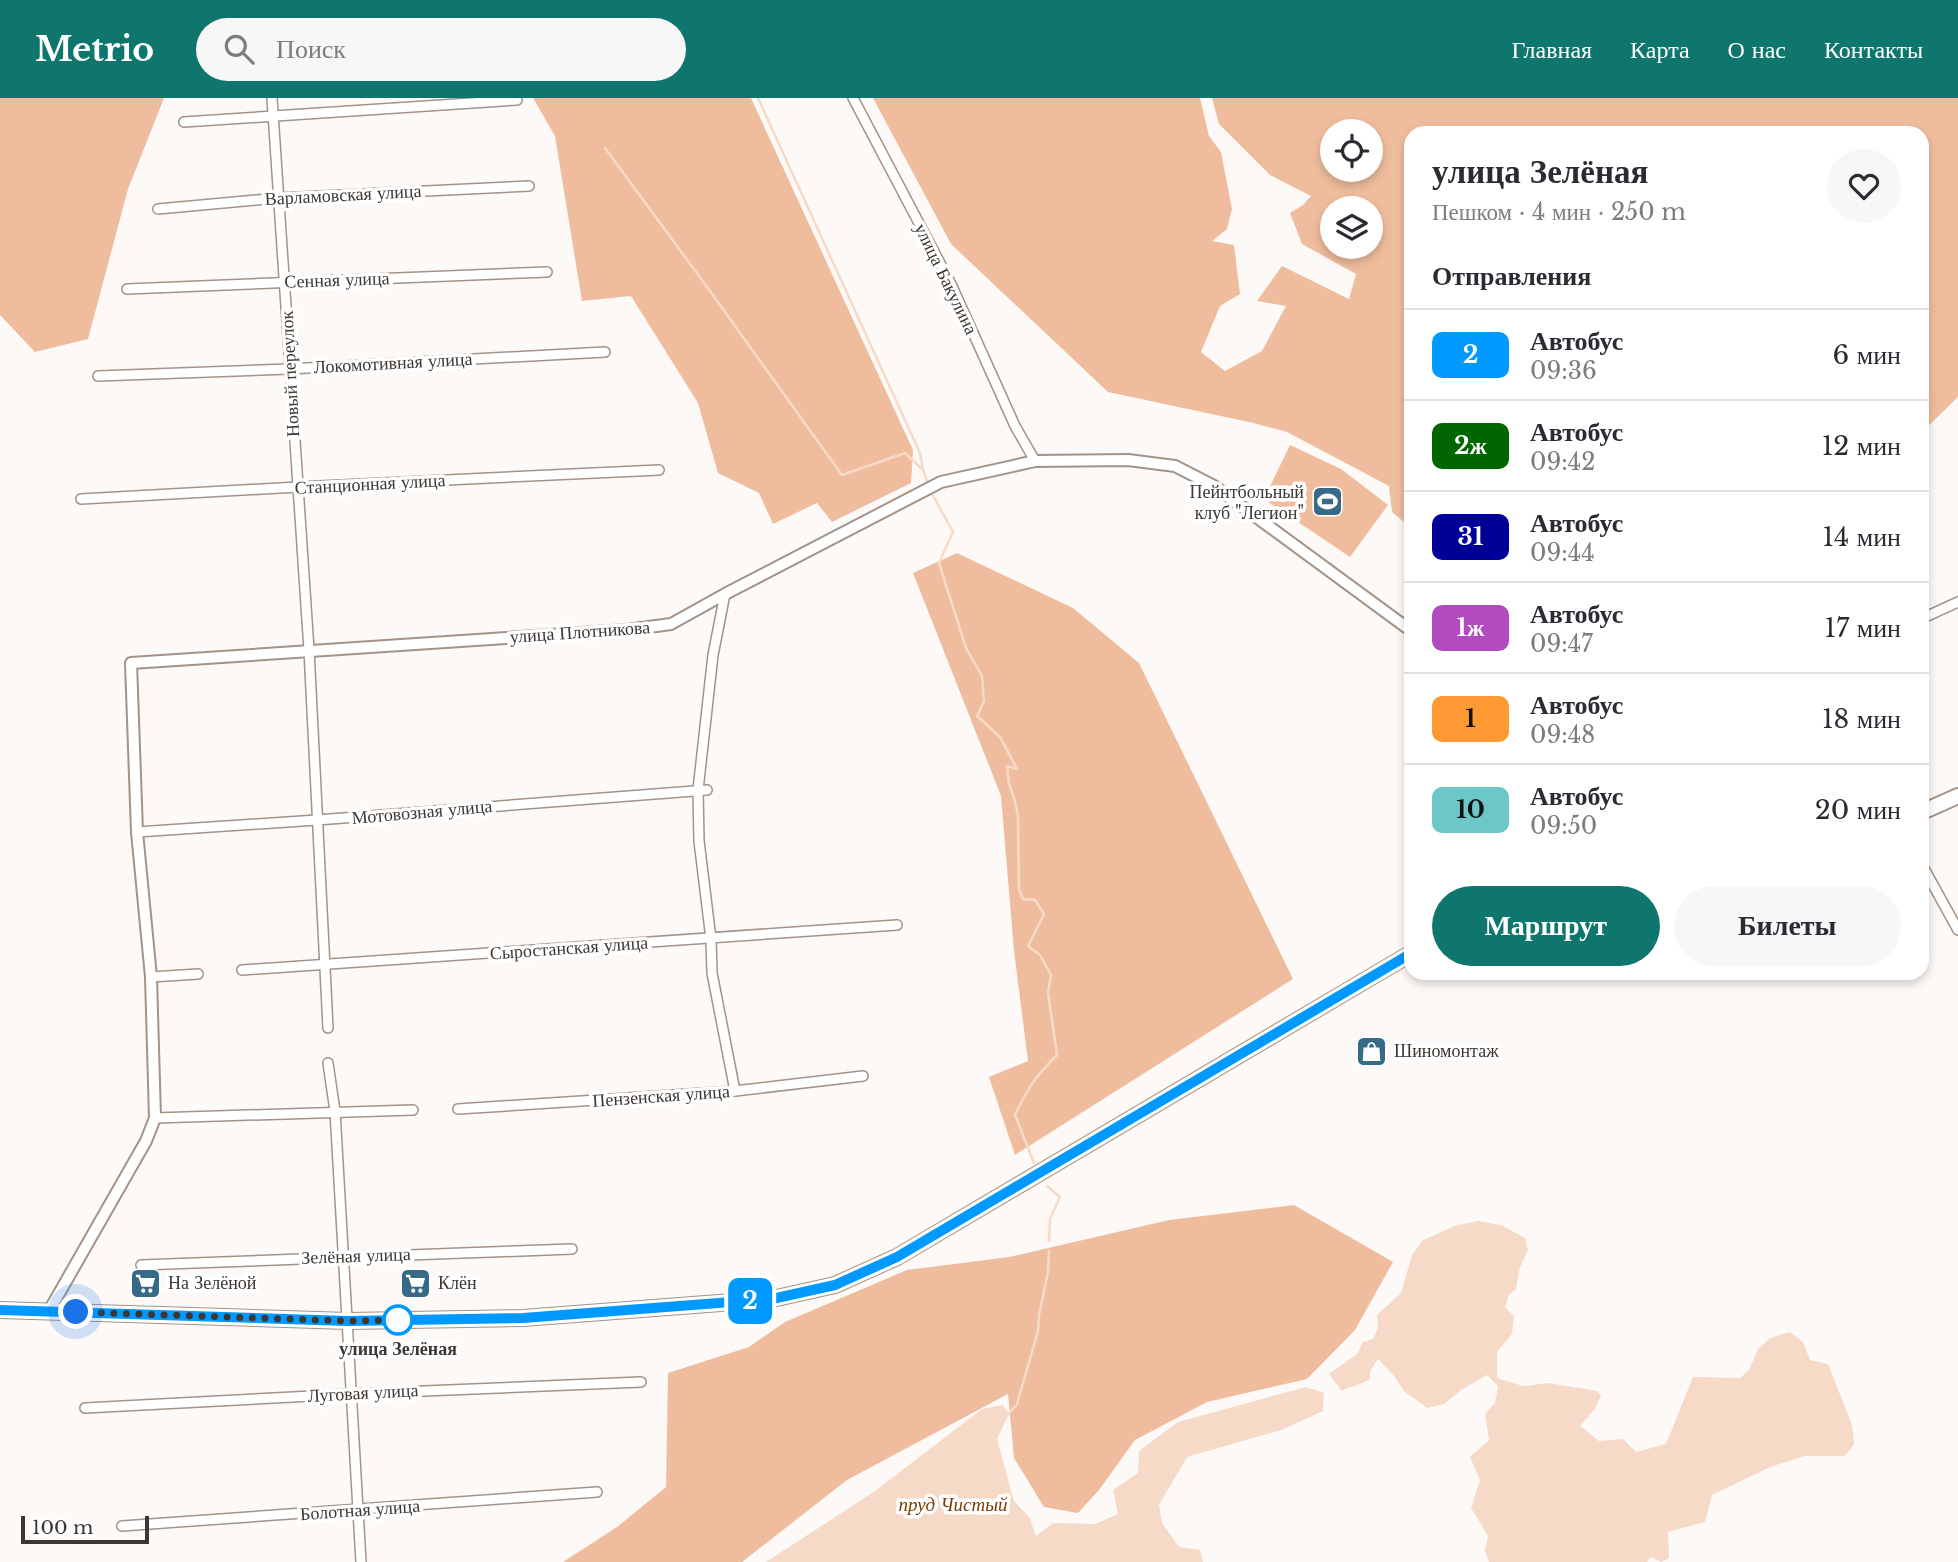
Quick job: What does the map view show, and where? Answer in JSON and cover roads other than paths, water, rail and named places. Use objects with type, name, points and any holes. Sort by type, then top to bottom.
[{"type":"main road","points":[[1929,809],[1958,796]]},
{"type":"main road","points":[[0,1310],[348,1321],[523,1318],[772,1299],[835,1285],[909,1250],[1404,958]]},
{"type":"street","name":"Новый переулок","points":[[272,98],[309,650],[328,1028]]},
{"type":"street","name":"улица Бакулина","points":[[853,98],[951,284],[1015,426],[1035,461]]},
{"type":"street","points":[[184,121],[517,100]]},
{"type":"street","name":"Варламовская улица","points":[[158,209],[279,198],[529,186]]},
{"type":"street","name":"Сенная улица","points":[[127,289],[547,272]]},
{"type":"street","name":"Локомотивная улица","points":[[98,376],[605,352]]},
{"type":"street","name":"улица Плотникова","points":[[137,832],[131,663],[626,630],[671,624],[941,482],[1035,461],[1128,460],[1175,466],[1214,486],[1404,626]]},
{"type":"street","name":"Станционная улица","points":[[81,499],[659,470]]},
{"type":"street","points":[[725,594],[713,655],[699,841],[711,939],[712,973],[735,1091]]},
{"type":"street","points":[[1929,615],[1958,602]]},
{"type":"street","name":"Мотовозная улица","points":[[137,832],[703,790]]},
{"type":"street","points":[[49,1311],[146,1140],[155,1118],[151,977],[137,832]]},
{"type":"street","points":[[1929,878],[1958,930]]},
{"type":"street","name":"Сыростанская улица","points":[[242,971],[897,925]]},
{"type":"street","points":[[151,977],[198,974]]},
{"type":"street","points":[[328,1063],[335,1111],[361,1562]]},
{"type":"street","name":"Пензенская улица","points":[[458,1109],[735,1091],[863,1076]]},
{"type":"street","points":[[155,1118],[413,1110]]},
{"type":"street","name":"Зелёная улица","points":[[141,1265],[572,1249]]},
{"type":"street","name":"Луговая улица","points":[[85,1408],[641,1381]]},
{"type":"street","name":"Болотная улица","points":[[122,1526],[597,1492]]},
{"type":"water","points":[[1478,1221],[1501,1225],[1525,1238],[1528,1250],[1520,1267],[1516,1289],[1509,1295],[1505,1307],[1514,1316],[1512,1334],[1497,1352],[1497,1378],[1523,1386],[1548,1383],[1597,1391],[1601,1396],[1594,1410],[1580,1426],[1599,1441],[1623,1439],[1636,1452],[1666,1444],[1693,1377],[1740,1378],[1749,1370],[1758,1349],[1770,1338],[1790,1332],[1803,1342],[1810,1360],[1828,1364],[1852,1425],[1854,1444],[1845,1456],[1805,1456],[1770,1467],[1712,1495],[1705,1522],[1668,1532],[1669,1558],[1661,1562],[1651,1557],[1647,1562],[1489,1562],[1485,1551],[1488,1536],[1471,1508],[1480,1480],[1470,1457],[1489,1440],[1485,1414],[1495,1403],[1498,1386],[1487,1375],[1461,1390],[1444,1404],[1427,1408],[1404,1391],[1378,1359],[1370,1371],[1370,1379],[1342,1391],[1329,1374],[1357,1354],[1363,1342],[1373,1339],[1378,1328],[1377,1315],[1401,1293],[1412,1255],[1422,1241],[1454,1226]]},
{"type":"water","name":"пруд Чистый","points":[[1306,1387],[1324,1393],[1323,1411],[1281,1430],[1187,1457],[1159,1505],[1162,1523],[1179,1547],[1200,1550],[1203,1562],[766,1562],[875,1491],[982,1409],[1003,1405],[1009,1414],[997,1439],[1014,1501],[1030,1518],[1036,1536],[1053,1523],[1095,1524],[1118,1514],[1113,1490],[1138,1473],[1139,1451],[1178,1422]]},
{"type":"waterway","points":[[758,98],[920,453],[929,486]]},
{"type":"waterway","points":[[605,148],[842,475],[905,453],[923,470]]},
{"type":"waterway","points":[[931,492],[953,532],[939,563],[966,648],[982,676],[984,701],[977,716],[1000,737],[1017,769],[1007,766],[1018,816],[1019,889],[1023,899],[1035,900],[1044,914],[1028,946],[1040,955],[1051,975],[1048,993],[1057,1055],[1033,1082],[1015,1115],[1034,1163]]},
{"type":"waterway","points":[[1047,1186],[1060,1197],[1050,1219],[1049,1241]]},
{"type":"waterway","points":[[1007,1416],[1017,1404],[1038,1331],[1049,1251]]},
{"type":"place","name":"Пейнтбольный клуб \"Легион\"","points":[[1327,502]]},
{"type":"place","name":"Шиномонтаж","points":[[1371,1051]]},
{"type":"place","name":"На Зелёной","points":[[145,1283]]},
{"type":"place","name":"Клён","points":[[415,1283]]},
{"type":"place","name":"улица Зелёная","points":[[398,1320]]}]
